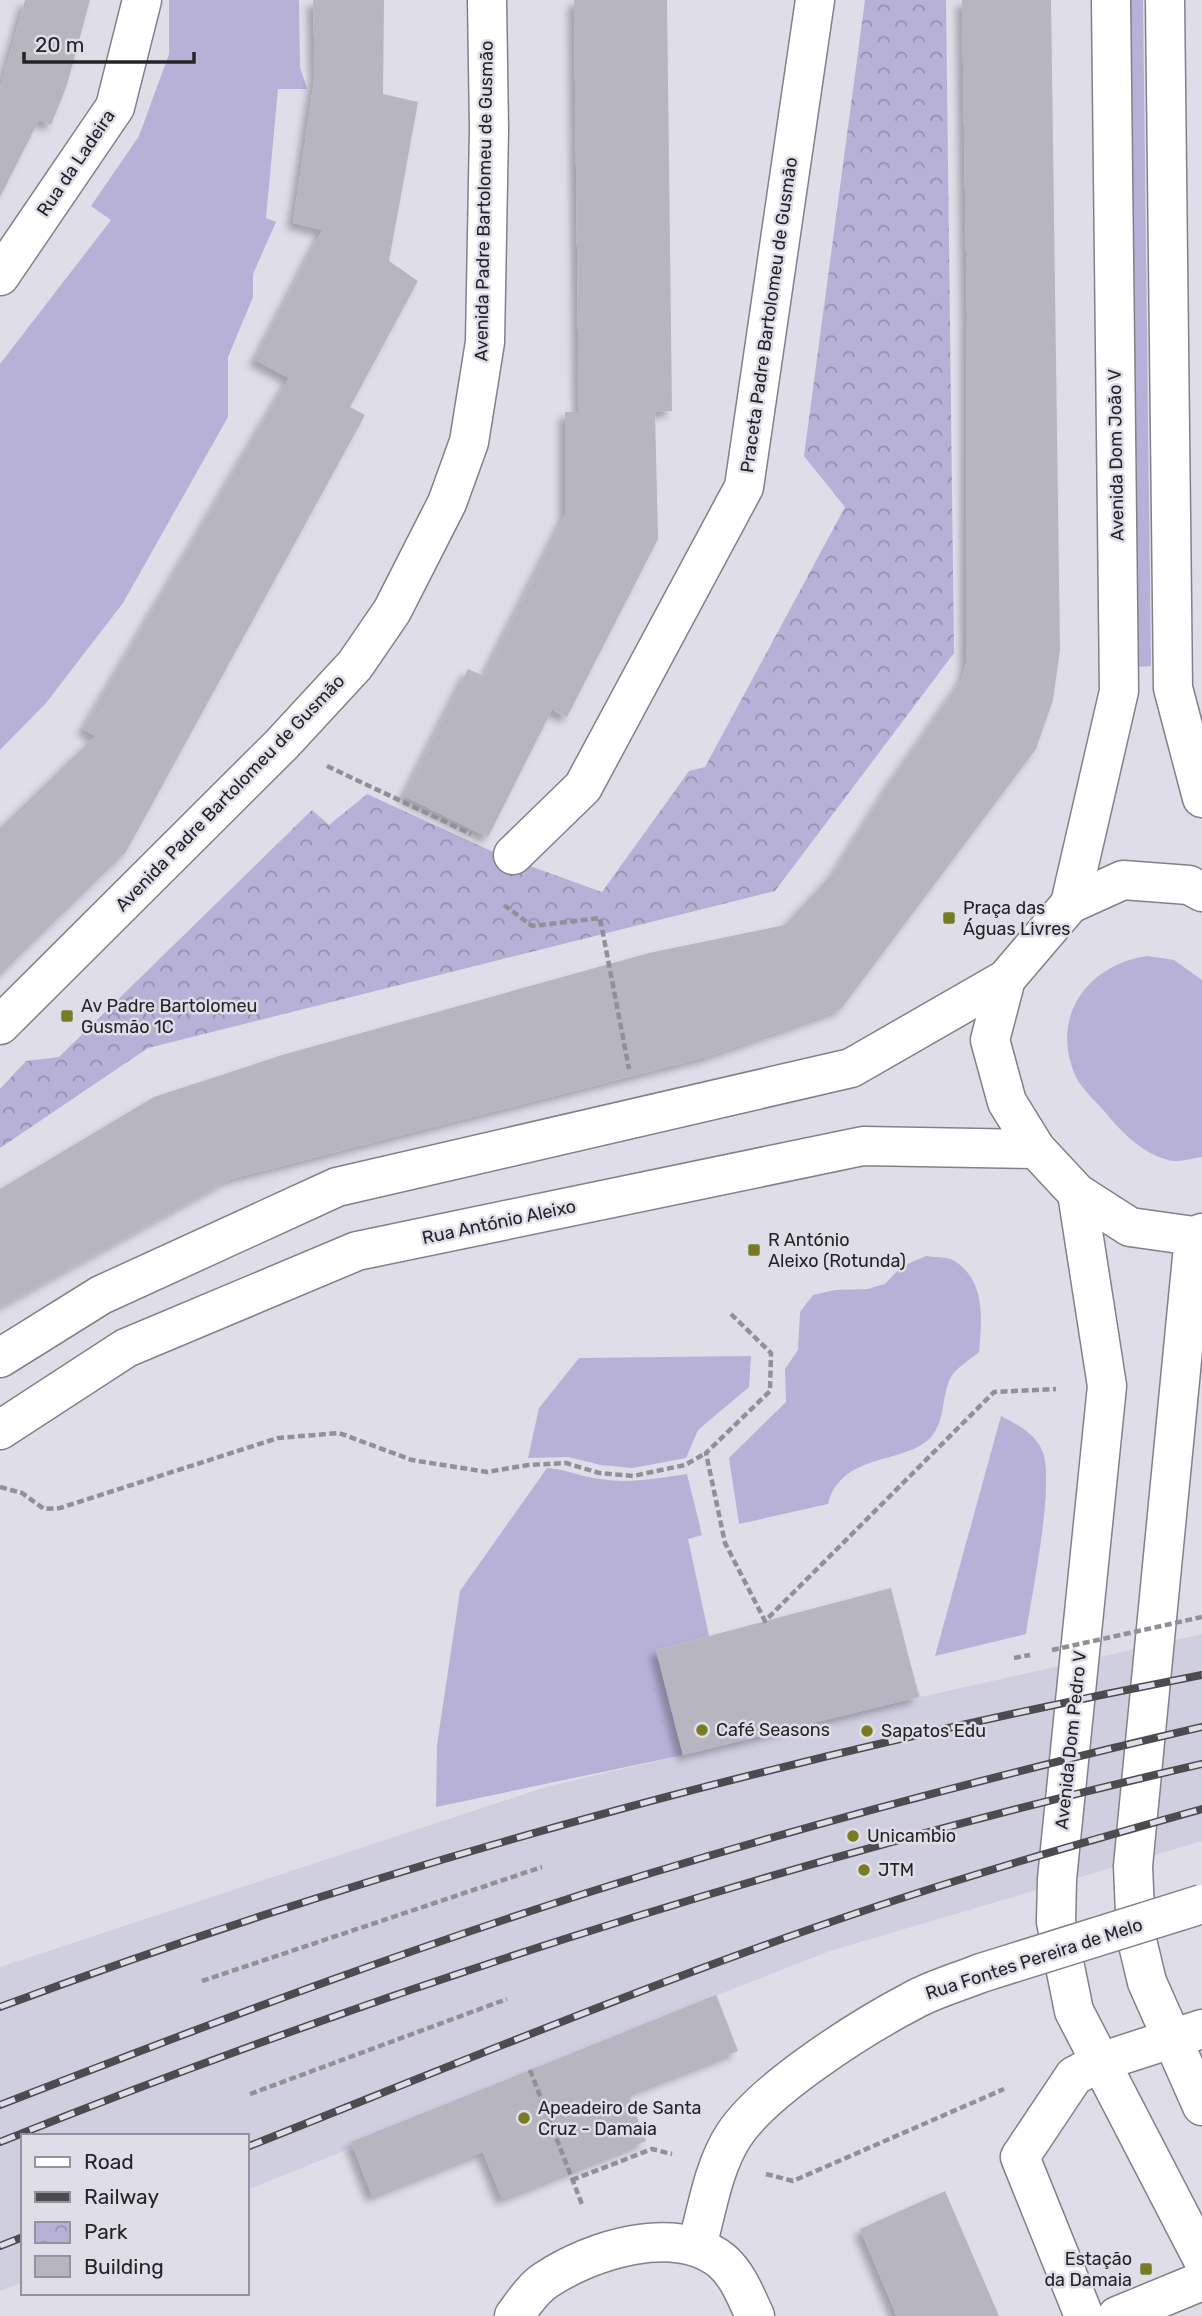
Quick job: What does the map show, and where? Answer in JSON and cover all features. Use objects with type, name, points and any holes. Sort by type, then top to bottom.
[{"type":"street","name":"Rua da Ladeira","points":[[0,276],[115,107],[142,0]]},
{"type":"street","name":"Avenida Padre Bartolomeu de Gusmão","points":[[0,1025],[282,744],[355,665],[392,611],[447,503],[469,442],[485,342],[489,130],[487,0]]},
{"type":"street","name":"Praceta Padre Bartolomeu de Gusmão","points":[[513,855],[583,787],[744,486],[815,0]]},
{"type":"street","name":"Avenida Dom João V","points":[[1070,904],[1119,691],[1111,0]]},
{"type":"street","points":[[1164,0],[1173,688],[1202,798]]},
{"type":"street","points":[[0,1357],[101,1295],[337,1187],[851,1068],[1006,979],[1070,904],[1123,880],[1189,885],[1202,892]]},
{"type":"street","points":[[1006,979],[990,1040],[1007,1102],[1036,1149],[1077,1193],[1130,1227],[1198,1234],[1133,1866],[1136,1936],[1147,1982],[1186,2033],[1202,2106]]},
{"type":"street","name":"Rua António Aleixo","points":[[0,1430],[126,1348],[357,1251],[863,1146],[1036,1149]]},
{"type":"street","name":"Avenida Dom Pedro V","points":[[1077,1193],[1107,1386],[1058,1867],[1056,1922],[1074,2011],[1202,2258]]},
{"type":"street","name":"Rua Fontes Pereira de Melo","points":[[697,2246],[720,2163],[734,2134],[775,2092],[841,2044],[914,2000],[981,1973],[1202,1904]]},
{"type":"street","points":[[1084,2316],[1020,2157],[1074,2076],[1100,2062],[1186,2033]]},
{"type":"street","points":[[514,2316],[545,2280],[601,2254],[657,2240],[697,2246],[722,2262],[740,2284],[755,2316]]},
{"type":"street","points":[[1117,2316],[1202,2281]]},
{"type":"path","points":[[0,1486],[22,1493],[44,1509],[60,1508],[278,1438],[339,1433],[412,1460],[487,1472],[528,1465],[566,1464],[599,1473],[633,1476],[685,1465],[706,1453],[770,1391],[771,1353],[731,1314]]},
{"type":"path","points":[[706,1453],[725,1543],[765,1621],[994,1392],[1107,1386]]},
{"type":"path","points":[[1052,1650],[1202,1617]]},
{"type":"path","points":[[202,1981],[542,1867]]},
{"type":"path","points":[[250,2094],[507,1999]]},
{"type":"path","points":[[530,2070],[569,2172]]},
{"type":"path","points":[[839,2161],[1032,2076],[1057,2102]]},
{"type":"shaded area","points":[[1202,1634],[1202,1841],[830,1951],[717,1995],[738,2051],[629,2094],[646,2141],[502,2199],[483,2152],[372,2196],[353,2147],[248,2190],[248,2134],[21,2134],[21,2283],[0,2291],[0,1967],[549,1786],[683,1755],[911,1665],[921,1697]]},
{"type":"green space","points":[[169,0],[299,0],[300,67],[307,89],[278,89],[266,218],[276,222],[253,274],[253,297],[228,357],[228,417],[123,603],[46,703],[0,750],[0,364],[111,220],[91,206],[139,136],[169,54]]},
{"type":"green space","points":[[865,0],[946,0],[954,653],[775,891],[148,1048],[0,1148],[0,1089],[26,1061],[59,1057],[312,810],[329,825],[367,794],[500,855],[602,892],[689,771],[705,767],[845,507],[804,456]]},
{"type":"green space","points":[[1129,0],[1143,0],[1151,666],[1137,667]]},
{"type":"green space","points":[[1147,956],[1174,960],[1202,980],[1202,1157],[1175,1161],[1156,1156],[1139,1146],[1116,1125],[1083,1087],[1076,1077],[1069,1055],[1067,1034],[1079,997],[1091,982],[1107,970],[1126,961]]},
{"type":"green space","points":[[926,1256],[950,1259],[964,1268],[977,1289],[981,1314],[979,1352],[951,1377],[936,1430],[920,1446],[875,1461],[846,1475],[835,1487],[828,1504],[739,1524],[729,1458],[786,1402],[785,1369],[798,1350],[800,1312],[813,1295],[835,1290],[867,1289],[885,1284],[901,1267]]},
{"type":"green space","points":[[751,1356],[749,1387],[698,1430],[686,1458],[633,1468],[601,1465],[568,1457],[528,1458],[539,1408],[579,1358]]},
{"type":"green space","points":[[1001,1416],[1030,1434],[1042,1450],[1046,1465],[1044,1512],[1026,1634],[935,1656]]},
{"type":"green space","points":[[547,1468],[622,1481],[687,1474],[702,1535],[688,1539],[709,1636],[656,1650],[683,1755],[436,1807],[437,1745],[460,1591]]},
{"type":"building","points":[[25,0],[90,0],[67,85],[51,125],[39,120],[0,197],[0,89]]},
{"type":"building","points":[[313,0],[384,0],[383,94],[418,102],[389,261],[418,281],[350,407],[365,415],[126,852],[0,975],[0,828],[95,736],[83,729],[289,378],[255,360],[322,230],[293,223],[315,74]]},
{"type":"building","points":[[574,0],[667,0],[672,411],[655,412],[658,539],[567,717],[552,710],[488,837],[404,796],[468,669],[484,676],[565,515],[565,412],[579,412]]},
{"type":"building","points":[[962,0],[1051,0],[1060,650],[1053,700],[1036,749],[841,1009],[706,1057],[230,1179],[0,1307],[0,1189],[154,1097],[282,1055],[649,953],[785,925],[834,872],[891,781],[962,679],[966,664],[967,315]]},
{"type":"building","points":[[891,1588],[919,1697],[683,1755],[656,1650]]},
{"type":"building","name":"Apeadeiro de Santa Cruz - Damaia","points":[[716,1995],[738,2051],[628,2094],[646,2141],[502,2199],[483,2152],[372,2196],[351,2142]]},
{"type":"building","points":[[945,2191],[999,2316],[897,2316],[860,2229]]},
{"type":"railway","points":[[0,2007],[295,1905],[594,1816],[897,1740],[1202,1675]]},
{"type":"railway","points":[[0,2105],[323,1983],[568,1899],[857,1814],[1202,1727]]},
{"type":"railway","points":[[0,2142],[295,2030],[594,1930],[896,1841],[1202,1764]]},
{"type":"railway","points":[[248,2147],[554,2025],[785,1938],[989,1870],[1202,1809]]},
{"type":"railway","points":[[0,2246],[21,2238]]},
{"type":"place","name":"Praça das Águas Livres","points":[[949,918]]},
{"type":"place","name":"Av Padre Bartolomeu Gusmão 1C","points":[[67,1016]]},
{"type":"place","name":"R António Aleixo (Rotunda)","points":[[754,1250]]},
{"type":"place","name":"Café Seasons","points":[[702,1730]]},
{"type":"place","name":"Sapatos Edu","points":[[867,1731]]},
{"type":"place","name":"Unicambio","points":[[853,1836]]},
{"type":"place","name":"JTM","points":[[864,1870]]},
{"type":"place","name":"Apeadeiro de Santa Cruz - Damaia","points":[[524,2118]]},
{"type":"place","name":"Estação da Damaia","points":[[1146,2269]]}]
